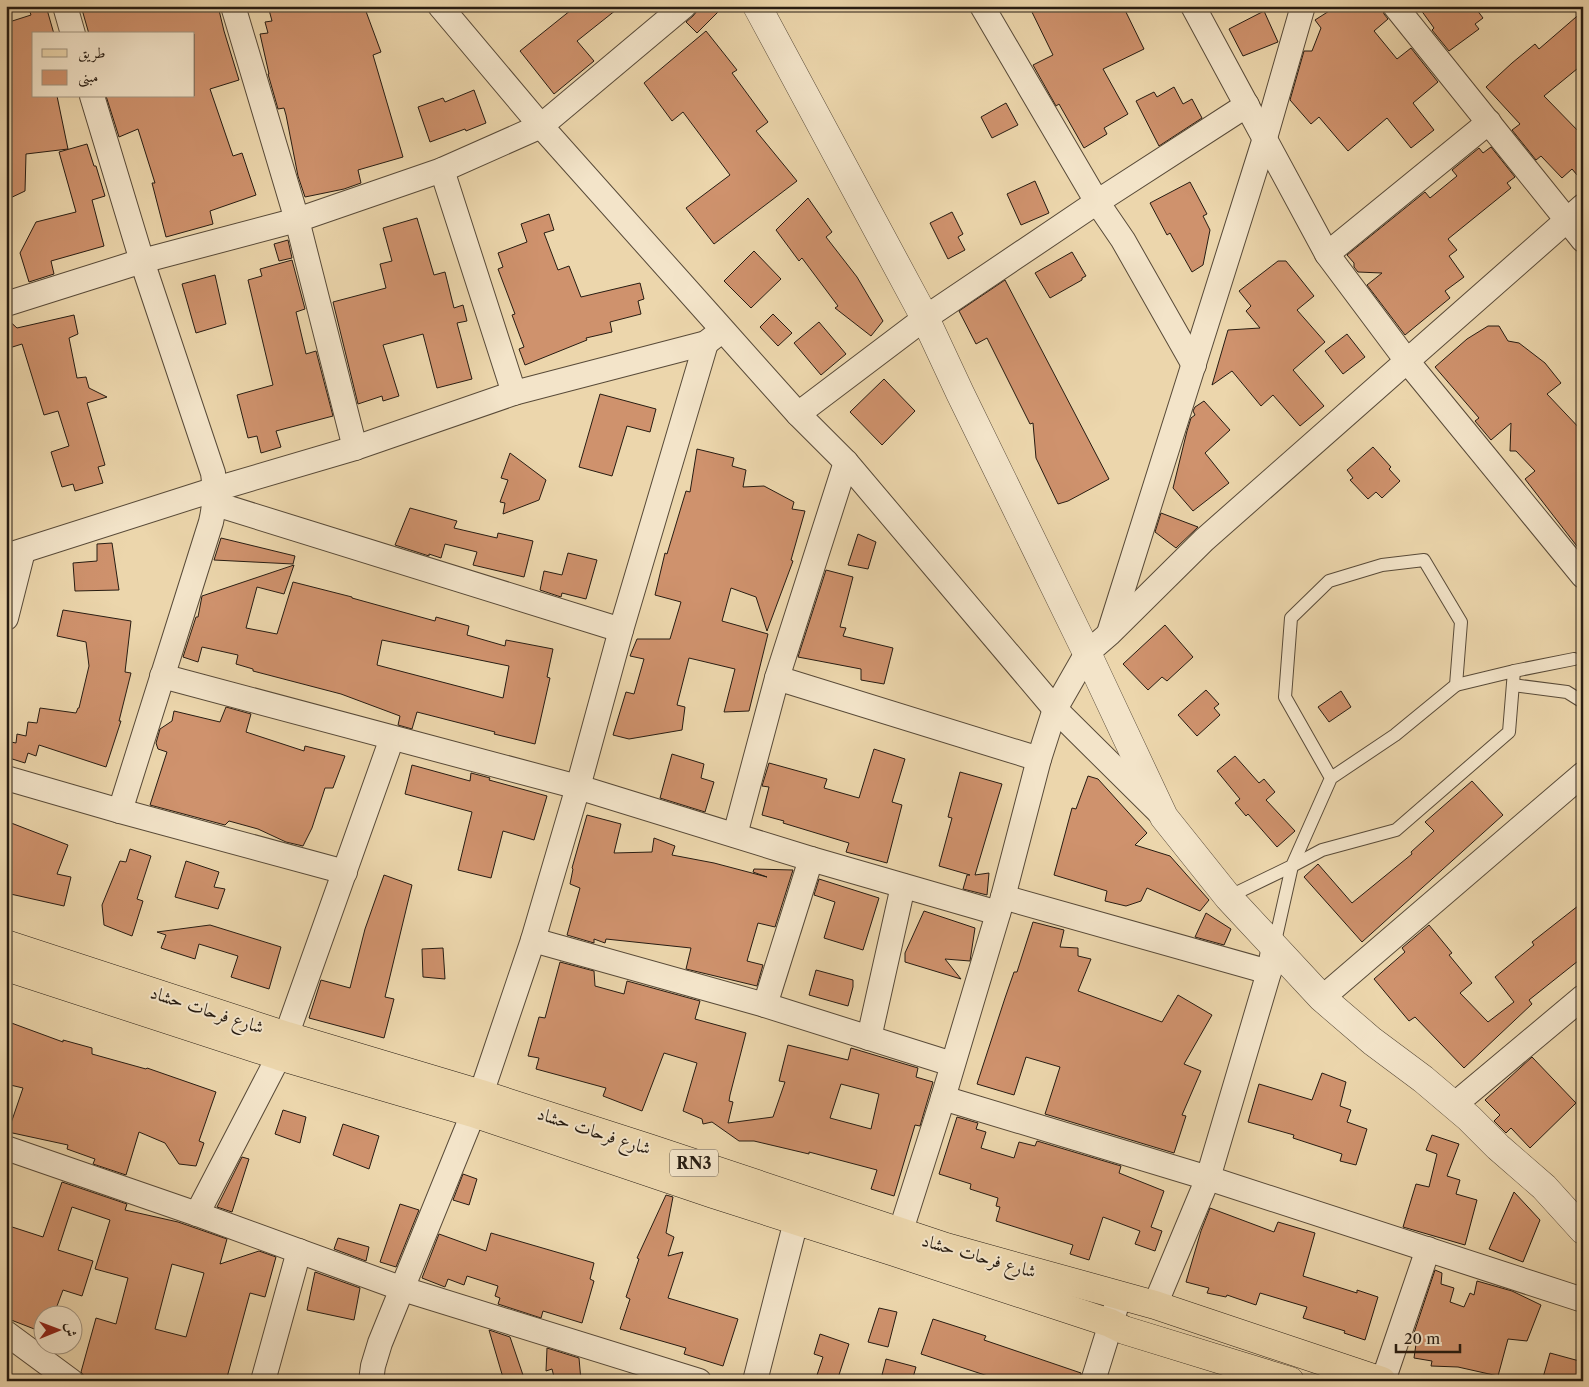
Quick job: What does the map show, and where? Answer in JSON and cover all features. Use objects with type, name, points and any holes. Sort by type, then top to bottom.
[{"type":"main road","name":"شارع فرحات حشاد","points":[[6,944],[283,1046]]},
{"type":"main road","name":"شارع فرحات حشاد","points":[[6,967],[283,1046],[477,1104],[898,1242],[1124,1330],[1290,1381]]},
{"type":"main road","name":"شارع فرحات حشاد","points":[[716,1183],[796,1221],[898,1242],[946,1248],[1155,1306],[1382,1381]]},
{"type":"street","points":[[65,6],[73,32]]},
{"type":"street","points":[[233,6],[297,220],[356,448]]},
{"type":"street","points":[[440,6],[714,337],[798,414],[846,462],[1055,709],[1164,817],[1228,897],[1322,998],[1372,1041],[1454,1105],[1544,1187],[1582,1228]]},
{"type":"street","points":[[6,304],[142,261],[297,220],[442,170],[541,126],[684,6]]},
{"type":"street","points":[[757,6],[925,318],[1164,817]]},
{"type":"street","points":[[982,6],[1098,202],[1123,240],[1194,365]]},
{"type":"street","points":[[1193,6],[1327,254],[1407,361],[1582,575]]},
{"type":"street","points":[[1109,634],[1265,138],[1303,6]]},
{"type":"street","points":[[1402,9],[1489,122],[1574,213],[1583,240]]},
{"type":"street","points":[[93,98],[142,261],[213,473],[216,497],[120,811]]},
{"type":"street","points":[[798,414],[925,318],[1247,105]]},
{"type":"street","points":[[1327,254],[1489,122]]},
{"type":"street","points":[[442,170],[514,393]]},
{"type":"street","points":[[898,1242],[1000,905],[1038,759],[1055,709],[1087,653],[1109,634],[1204,540],[1574,213]]},
{"type":"street","points":[[6,618],[15,553],[216,497],[514,393],[714,337]]},
{"type":"street","points":[[371,1381],[373,1366],[380,1343],[477,1104],[533,940],[578,787],[621,630],[714,337]]},
{"type":"street","points":[[735,836],[777,678],[846,462]]},
{"type":"street","points":[[216,497],[621,630]]},
{"type":"street","points":[[162,676],[578,787],[903,886],[1000,905],[1269,972]]},
{"type":"street","points":[[777,678],[1038,759]]},
{"type":"street","points":[[197,1214],[283,1046],[392,738]]},
{"type":"street","points":[[1322,998],[1583,774]]},
{"type":"street","points":[[6,778],[345,872]]},
{"type":"street","points":[[765,1005],[811,859]]},
{"type":"street","points":[[869,1038],[903,886]]},
{"type":"street","points":[[533,940],[765,1005],[952,1064]]},
{"type":"street","points":[[1155,1306],[1208,1178],[1269,972],[1274,946]]},
{"type":"street","points":[[1454,1105],[1583,997]]},
{"type":"street","points":[[943,1098],[1208,1178],[1583,1300]]},
{"type":"street","points":[[6,1148],[299,1250],[403,1289],[675,1377],[699,1381]]},
{"type":"street","points":[[754,1381],[796,1221]]},
{"type":"street","points":[[1382,1381],[1428,1249]]},
{"type":"street","points":[[263,1381],[299,1250]]},
{"type":"street","points":[[1092,1381],[1119,1296]]},
{"type":"street","points":[[6,1333],[71,1381]]},
{"type":"lane","points":[[1331,778],[1285,697],[1291,618],[1329,581],[1382,565],[1424,560],[1460,622],[1456,685]]},
{"type":"lane","points":[[1274,946],[1292,866],[1331,778],[1395,735],[1456,685],[1574,658]]},
{"type":"lane","points":[[1228,897],[1322,850],[1396,830],[1509,732],[1514,671]]},
{"type":"lane","points":[[1513,685],[1567,692],[1583,702]]},
{"type":"building","points":[[28,6],[46,6],[53,32],[32,32],[32,98],[57,98],[68,149],[26,154],[25,191],[6,200],[6,84],[11,82],[6,68],[6,23],[31,15]]},
{"type":"building","points":[[81,6],[218,6],[239,80],[210,89],[233,156],[242,153],[256,195],[210,211],[213,224],[166,237],[152,183],[155,183],[138,129],[119,137],[107,98],[195,98],[195,32],[88,32]]},
{"type":"building","points":[[268,6],[364,6],[381,52],[373,55],[403,157],[358,170],[361,183],[344,189],[305,197],[298,176],[286,115],[284,108],[278,109],[268,74],[260,34],[268,33],[265,22],[272,21]]},
{"type":"building","points":[[576,6],[621,6],[577,41],[594,61],[554,94],[520,51]]},
{"type":"building","points":[[697,6],[724,6],[697,33],[686,22],[697,11]]},
{"type":"building","points":[[1029,6],[1123,6],[1144,49],[1103,69],[1128,114],[1104,128],[1107,134],[1084,148],[1059,104],[1056,106],[1033,65],[1053,55]]},
{"type":"building","points":[[1337,6],[1382,6],[1384,14],[1388,19],[1374,31],[1397,59],[1411,48],[1438,82],[1413,103],[1434,130],[1411,148],[1387,118],[1348,151],[1319,117],[1311,124],[1290,100],[1304,51],[1312,51],[1321,28],[1315,20]]},
{"type":"building","points":[[1418,6],[1474,6],[1483,18],[1475,24],[1479,29],[1449,51],[1432,30],[1434,28]]},
{"type":"building","points":[[1264,11],[1278,42],[1243,56],[1229,29]]},
{"type":"building","points":[[1583,11],[1583,64],[1544,96],[1583,136],[1583,182],[1572,169],[1562,178],[1541,156],[1536,160],[1512,130],[1520,124],[1486,87],[1535,44],[1539,49]]},
{"type":"building","points":[[706,31],[737,70],[732,73],[768,122],[756,131],[797,181],[714,244],[686,208],[730,175],[683,112],[672,121],[644,83]]},
{"type":"building","points":[[1174,87],[1183,104],[1192,99],[1202,118],[1159,146],[1136,101],[1154,92],[1157,97]]},
{"type":"building","points":[[474,90],[486,123],[430,142],[418,107],[443,98],[445,102]]},
{"type":"building","points":[[1006,103],[1018,125],[992,138],[981,117]]},
{"type":"building","points":[[87,144],[105,196],[92,200],[104,246],[51,261],[54,274],[29,282],[20,253],[36,222],[76,212],[59,152]]},
{"type":"building","points":[[1491,147],[1515,177],[1507,183],[1511,188],[1448,239],[1457,250],[1449,256],[1464,277],[1445,291],[1450,298],[1405,335],[1367,285],[1382,273],[1358,272],[1354,267],[1354,263],[1347,255],[1425,192],[1430,198],[1457,176],[1452,170],[1479,148],[1483,153]]},
{"type":"building","points":[[1035,181],[1049,213],[1021,225],[1007,194]]},
{"type":"building","points":[[1190,182],[1207,214],[1203,216],[1210,230],[1203,265],[1192,272],[1170,233],[1167,235],[1150,203]]},
{"type":"building","points":[[808,198],[832,232],[826,237],[857,277],[883,321],[871,336],[835,308],[838,306],[802,258],[799,261],[776,230]]},
{"type":"building","points":[[952,212],[963,234],[958,237],[965,250],[948,259],[930,223]]},
{"type":"building","points":[[549,214],[554,230],[544,233],[558,270],[569,266],[581,297],[640,283],[644,299],[638,301],[641,314],[610,322],[612,332],[586,338],[587,340],[525,365],[519,349],[524,347],[512,315],[515,314],[498,269],[503,267],[498,253],[527,242],[521,224]]},
{"type":"building","points":[[417,218],[434,275],[445,272],[454,308],[463,305],[467,321],[457,323],[472,379],[437,388],[423,334],[383,345],[399,396],[383,401],[382,396],[358,404],[333,302],[386,288],[380,264],[392,261],[383,228]]},
{"type":"building","points":[[288,240],[292,258],[279,261],[274,244]]},
{"type":"building","points":[[754,251],[781,279],[751,308],[724,281]]},
{"type":"building","points":[[1072,252],[1086,276],[1050,298],[1035,273]]},
{"type":"building","points":[[292,260],[305,309],[296,312],[306,354],[316,351],[333,416],[276,431],[281,447],[261,453],[257,436],[248,438],[237,395],[273,385],[248,280],[262,276],[260,269]]},
{"type":"building","points":[[1278,261],[1286,261],[1314,296],[1297,310],[1325,342],[1293,370],[1324,406],[1300,426],[1273,395],[1261,406],[1232,371],[1212,385],[1228,330],[1260,328],[1246,311],[1251,306],[1239,291]]},
{"type":"building","points":[[215,275],[226,324],[196,333],[182,284]]},
{"type":"building","points":[[1005,280],[1109,479],[1068,501],[1058,504],[1036,458],[1033,423],[1030,424],[987,338],[976,344],[959,311]]},
{"type":"building","points":[[773,314],[792,333],[778,346],[760,327]]},
{"type":"building","points":[[74,315],[78,334],[69,338],[77,378],[86,377],[89,388],[107,397],[87,403],[105,465],[98,467],[103,483],[75,491],[73,484],[62,487],[51,452],[69,446],[58,411],[44,415],[22,344],[6,349],[6,318],[17,328]]},
{"type":"building","points":[[819,322],[846,354],[821,375],[794,343]]},
{"type":"building","points":[[1488,326],[1499,326],[1508,341],[1519,343],[1545,363],[1561,383],[1547,394],[1583,432],[1583,554],[1525,479],[1535,471],[1516,451],[1510,451],[1511,423],[1491,440],[1475,421],[1479,418],[1435,367],[1467,339]]},
{"type":"building","points":[[1347,334],[1365,357],[1343,374],[1325,351]]},
{"type":"building","points":[[884,379],[915,411],[882,445],[850,412]]},
{"type":"building","points":[[600,394],[656,409],[650,432],[627,426],[612,476],[579,467]]},
{"type":"building","points":[[1204,401],[1230,430],[1205,453],[1229,483],[1193,511],[1173,488],[1187,431],[1191,418],[1195,415],[1193,411],[1195,407]]},
{"type":"building","points":[[1373,447],[1391,467],[1389,469],[1400,481],[1382,498],[1376,492],[1368,499],[1350,480],[1353,478],[1347,470]]},
{"type":"building","points":[[697,449],[734,458],[732,466],[746,470],[743,487],[764,486],[794,502],[792,509],[805,511],[791,560],[793,561],[767,631],[756,597],[731,588],[722,621],[768,634],[749,711],[724,712],[735,669],[689,658],[677,705],[685,707],[682,730],[629,739],[613,735],[626,692],[634,694],[644,659],[630,656],[637,639],[670,639],[681,602],[655,595],[665,553],[667,554],[686,491],[690,492]]},
{"type":"building","points":[[510,453],[546,480],[539,500],[503,514],[505,503],[500,502],[508,480],[501,478]]},
{"type":"building","points":[[410,508],[457,521],[454,528],[497,538],[498,533],[533,541],[524,577],[473,565],[477,552],[445,544],[441,558],[395,545]]},
{"type":"building","points":[[1161,513],[1198,527],[1176,548],[1155,532]]},
{"type":"building","points":[[858,534],[876,542],[868,569],[848,565]]},
{"type":"building","points":[[221,538],[295,556],[293,564],[214,560]]},
{"type":"building","points":[[112,543],[119,590],[75,591],[73,563],[97,561],[97,544]]},
{"type":"building","points":[[568,553],[597,560],[586,599],[562,593],[561,597],[540,590],[544,571],[562,575]]},
{"type":"building","points":[[294,565],[284,594],[257,587],[246,628],[277,634],[293,582],[435,621],[436,617],[469,626],[467,635],[505,646],[506,640],[553,649],[547,677],[550,678],[535,744],[417,712],[412,729],[398,725],[400,716],[341,694],[253,671],[253,669],[236,664],[238,655],[202,647],[198,662],[183,657],[196,617],[198,617],[202,596]],"holes":[[[382,640],[509,666],[503,698],[377,665]]]},
{"type":"building","points":[[826,570],[853,577],[840,627],[846,628],[843,636],[893,648],[884,684],[861,680],[861,669],[798,657]]},
{"type":"building","points":[[63,610],[131,621],[125,672],[131,673],[119,721],[121,721],[106,767],[39,745],[36,756],[28,753],[25,763],[6,757],[6,741],[16,743],[17,734],[26,736],[28,722],[37,723],[40,708],[76,713],[79,708],[89,666],[86,642],[57,636]]},
{"type":"building","points":[[1165,625],[1193,657],[1167,681],[1162,677],[1148,690],[1123,664]]},
{"type":"building","points":[[1206,690],[1219,704],[1214,708],[1220,715],[1197,736],[1178,715]]},
{"type":"building","points":[[1341,691],[1351,707],[1329,722],[1318,707]]},
{"type":"building","points":[[226,707],[251,714],[246,732],[304,751],[305,746],[345,756],[333,788],[325,788],[312,828],[303,846],[286,842],[258,829],[229,821],[225,825],[150,805],[167,752],[158,749],[156,743],[160,729],[172,721],[174,711],[220,722]]},
{"type":"building","points":[[874,749],[905,759],[892,802],[902,805],[887,863],[846,852],[849,843],[762,815],[769,787],[762,786],[769,763],[827,779],[824,788],[859,798]]},
{"type":"building","points":[[672,754],[704,764],[701,778],[714,782],[705,812],[660,798]]},
{"type":"building","points":[[1235,756],[1259,783],[1264,779],[1275,792],[1266,800],[1295,831],[1277,847],[1248,814],[1246,816],[1235,803],[1240,799],[1217,771]]},
{"type":"building","points":[[412,765],[470,781],[471,773],[547,796],[534,840],[503,831],[491,878],[458,870],[472,812],[405,794]]},
{"type":"building","points":[[960,772],[1002,784],[975,875],[989,873],[987,895],[963,889],[967,875],[970,875],[939,866],[952,818],[948,817]]},
{"type":"building","points":[[1088,776],[1098,779],[1147,833],[1135,845],[1170,856],[1209,900],[1200,911],[1147,888],[1141,901],[1126,906],[1105,901],[1107,891],[1054,875],[1072,808],[1076,809]]},
{"type":"building","points":[[1472,781],[1503,815],[1362,942],[1304,877],[1318,864],[1352,903],[1412,854],[1411,852],[1434,831],[1425,822]]},
{"type":"building","points":[[587,815],[621,824],[614,853],[652,852],[654,838],[675,846],[672,855],[714,863],[767,877],[753,872],[754,869],[793,870],[775,927],[758,923],[747,961],[763,965],[757,986],[686,969],[691,948],[606,939],[605,943],[594,939],[594,943],[567,935],[580,888],[570,884],[572,868]]},
{"type":"building","points":[[6,821],[68,845],[57,874],[71,877],[64,906],[6,893]]},
{"type":"building","points":[[130,849],[151,856],[137,899],[143,901],[132,936],[104,925],[102,905],[120,861],[126,862]]},
{"type":"building","points":[[186,861],[219,872],[214,887],[225,889],[218,909],[175,897]]},
{"type":"building","points":[[384,875],[412,885],[385,997],[394,999],[384,1038],[309,1018],[321,980],[350,988],[365,929]]},
{"type":"building","points":[[819,879],[879,898],[863,950],[824,938],[835,902],[814,895]]},
{"type":"building","points":[[1583,902],[1583,957],[1529,1000],[1532,1004],[1464,1068],[1415,1017],[1409,1021],[1374,979],[1405,952],[1402,948],[1429,925],[1452,953],[1449,955],[1472,983],[1460,993],[1488,1022],[1514,1002],[1495,977],[1534,945],[1532,942]]},
{"type":"building","points":[[924,911],[975,928],[970,961],[945,959],[961,979],[905,962],[905,953]]},
{"type":"building","points":[[1206,913],[1231,929],[1224,945],[1195,937]]},
{"type":"building","points":[[1033,922],[1064,930],[1060,947],[1078,948],[1078,956],[1091,959],[1078,991],[1162,1022],[1178,995],[1212,1015],[1184,1064],[1201,1071],[1182,1115],[1186,1116],[1174,1153],[1045,1114],[1060,1067],[1026,1057],[1014,1095],[977,1084],[1005,998],[1014,972],[1017,972]]},
{"type":"building","points":[[210,925],[281,947],[269,989],[231,977],[238,956],[199,944],[195,959],[161,948],[166,935],[157,932]]},
{"type":"building","points":[[443,948],[445,979],[423,977],[422,949]]},
{"type":"building","points":[[560,962],[594,971],[595,986],[624,994],[627,981],[700,1001],[695,1019],[746,1033],[730,1095],[729,1101],[733,1102],[728,1123],[773,1117],[785,1082],[779,1081],[788,1045],[848,1060],[851,1048],[918,1068],[916,1077],[933,1082],[920,1126],[915,1125],[894,1196],[871,1189],[877,1170],[809,1152],[809,1154],[754,1141],[739,1141],[712,1122],[703,1124],[702,1119],[683,1111],[697,1063],[664,1053],[642,1111],[603,1096],[606,1088],[536,1069],[539,1058],[528,1056],[539,1017],[545,1018]],"holes":[[[841,1084],[879,1094],[871,1129],[830,1118]]]},
{"type":"building","points":[[816,970],[853,980],[848,1006],[809,995]]},
{"type":"building","points":[[6,1021],[63,1042],[63,1040],[92,1048],[92,1054],[147,1068],[216,1092],[199,1141],[204,1143],[196,1166],[179,1164],[165,1143],[139,1132],[126,1175],[93,1164],[95,1159],[67,1149],[68,1145],[8,1132],[23,1088],[6,1084]]},
{"type":"building","points":[[1532,1057],[1576,1103],[1530,1148],[1511,1128],[1506,1133],[1494,1121],[1500,1115],[1485,1100]]},
{"type":"building","points":[[1322,1073],[1346,1082],[1340,1106],[1351,1110],[1347,1122],[1367,1129],[1356,1165],[1340,1161],[1342,1154],[1293,1138],[1294,1135],[1248,1122],[1259,1084],[1312,1100]]},
{"type":"building","points":[[283,1110],[306,1117],[300,1143],[275,1134]]},
{"type":"building","points":[[957,1117],[978,1123],[976,1129],[986,1132],[981,1148],[1014,1158],[1019,1142],[1035,1146],[1037,1141],[1121,1166],[1119,1173],[1164,1191],[1151,1227],[1162,1231],[1155,1251],[1135,1244],[1140,1231],[1103,1217],[1089,1260],[1070,1254],[1073,1245],[996,1221],[1000,1207],[996,1206],[998,1198],[970,1189],[971,1184],[939,1174]]},
{"type":"building","points":[[343,1124],[379,1136],[369,1169],[333,1155]]},
{"type":"building","points":[[1432,1135],[1459,1144],[1447,1176],[1460,1180],[1456,1194],[1477,1200],[1465,1245],[1403,1227],[1416,1184],[1429,1187],[1437,1154],[1426,1150]]},
{"type":"building","points":[[242,1157],[249,1159],[232,1212],[217,1207]]},
{"type":"building","points":[[463,1174],[477,1179],[469,1205],[453,1200]]},
{"type":"building","points":[[62,1182],[127,1204],[125,1210],[178,1222],[227,1239],[220,1264],[259,1251],[276,1257],[265,1297],[250,1293],[226,1381],[90,1381],[91,1378],[84,1376],[81,1372],[96,1318],[116,1324],[128,1278],[95,1269],[110,1220],[72,1207],[58,1250],[93,1261],[82,1296],[63,1290],[58,1304],[32,1304],[32,1328],[6,1318],[6,1225],[43,1237]],"holes":[[[172,1264],[204,1273],[186,1337],[155,1329]]]},
{"type":"building","points":[[1514,1192],[1540,1220],[1523,1262],[1489,1249]]},
{"type":"building","points":[[666,1195],[673,1197],[666,1233],[674,1237],[668,1256],[683,1252],[668,1298],[738,1319],[723,1366],[684,1354],[686,1348],[620,1329],[630,1299],[626,1297],[639,1259],[637,1258]]},
{"type":"building","points":[[400,1204],[419,1210],[396,1267],[380,1262]]},
{"type":"building","points":[[1210,1208],[1274,1232],[1278,1222],[1315,1233],[1303,1276],[1357,1293],[1357,1290],[1378,1297],[1365,1340],[1344,1333],[1345,1331],[1303,1318],[1307,1307],[1260,1293],[1256,1305],[1227,1295],[1226,1297],[1207,1293],[1209,1288],[1186,1282]]},
{"type":"building","points":[[491,1233],[594,1263],[590,1279],[594,1281],[582,1323],[543,1311],[541,1318],[498,1304],[500,1298],[495,1296],[498,1286],[467,1276],[464,1285],[448,1279],[445,1287],[422,1278],[439,1234],[486,1251]]},
{"type":"building","points":[[338,1238],[369,1247],[366,1261],[334,1249]]},
{"type":"building","points":[[1435,1270],[1442,1273],[1441,1284],[1454,1288],[1450,1302],[1464,1307],[1470,1293],[1474,1295],[1477,1281],[1512,1291],[1541,1305],[1527,1341],[1508,1339],[1498,1376],[1458,1367],[1431,1366],[1432,1361],[1414,1358],[1417,1337],[1413,1336]]},
{"type":"building","points":[[315,1272],[360,1288],[354,1320],[307,1310]]},
{"type":"building","points":[[879,1308],[897,1312],[888,1347],[868,1342]]},
{"type":"building","points":[[933,1319],[986,1336],[984,1340],[1081,1373],[1080,1381],[1003,1381],[921,1354]]},
{"type":"building","points":[[489,1330],[510,1337],[524,1378],[504,1381]]},
{"type":"building","points":[[820,1334],[849,1344],[837,1381],[815,1381],[823,1357],[814,1354]]},
{"type":"building","points":[[547,1348],[579,1358],[581,1381],[555,1381],[552,1369],[546,1371]]},
{"type":"building","points":[[1550,1353],[1583,1362],[1583,1381],[1542,1381]]},
{"type":"building","points":[[886,1359],[916,1367],[912,1381],[904,1381],[882,1375]]}]
